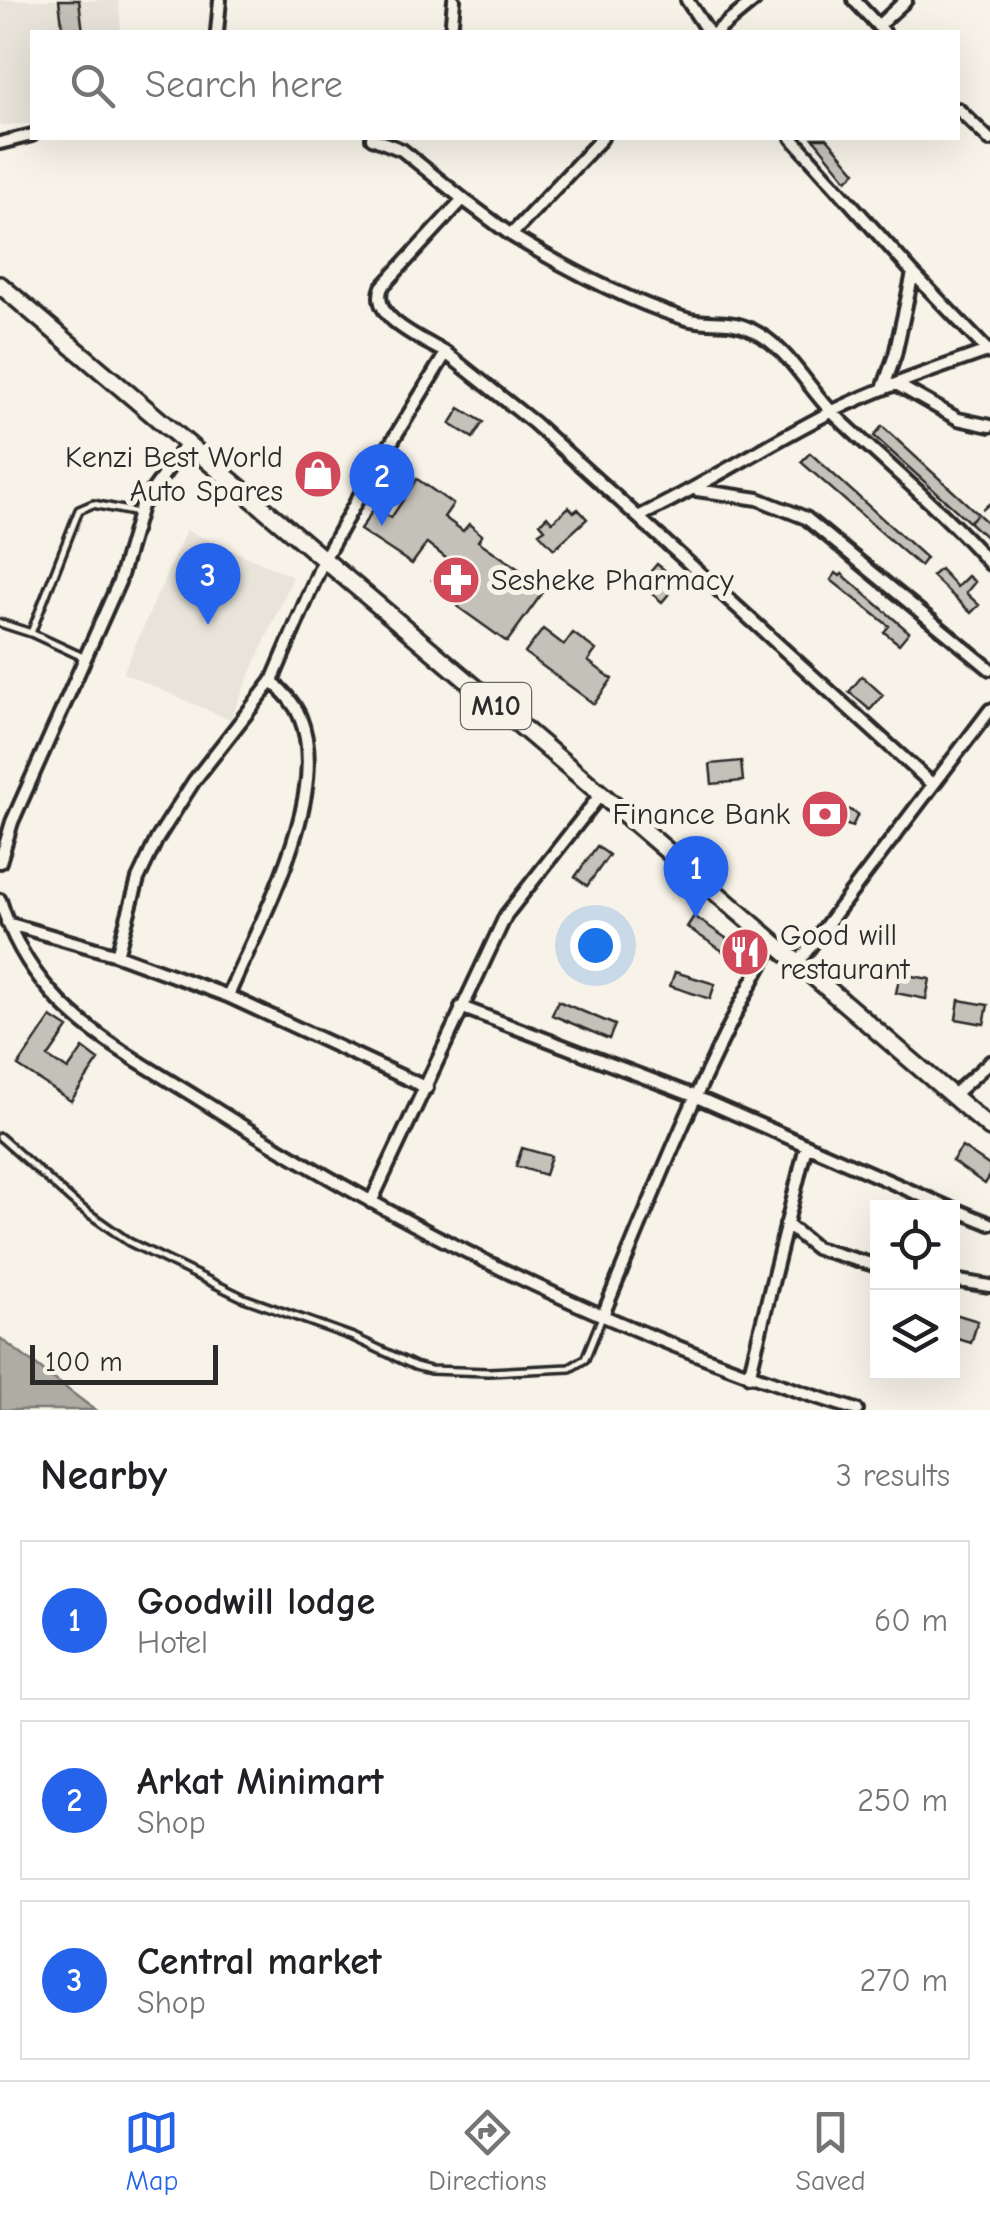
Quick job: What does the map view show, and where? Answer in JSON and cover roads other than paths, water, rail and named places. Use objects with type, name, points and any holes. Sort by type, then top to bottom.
[{"type":"main road","name":"M10","points":[[0,285],[990,1128]]},
{"type":"street","points":[[217,30],[220,0]]},
{"type":"street","points":[[451,30],[454,0]]},
{"type":"street","points":[[687,0],[707,30]]},
{"type":"street","points":[[718,30],[755,0]]},
{"type":"street","points":[[854,0],[881,29],[906,0]]},
{"type":"street","points":[[960,111],[990,140]]},
{"type":"street","points":[[0,143],[30,136]]},
{"type":"street","points":[[377,140],[402,150],[511,235],[650,307],[694,322],[721,321],[747,327],[780,349],[832,412],[960,530],[990,564]]},
{"type":"street","points":[[402,150],[408,140]]},
{"type":"street","points":[[511,235],[600,140]]},
{"type":"street","points":[[638,517],[696,490],[832,412],[884,388],[989,351],[794,140]]},
{"type":"street","points":[[463,199],[379,294],[386,315],[446,354],[534,423],[933,785]]},
{"type":"street","points":[[884,388],[896,355],[913,273]]},
{"type":"street","points":[[117,956],[138,879],[157,839],[194,781],[272,680],[323,562],[446,354]]},
{"type":"street","points":[[896,384],[958,419],[990,426]]},
{"type":"street","points":[[0,862],[12,822],[124,569],[138,513],[155,483],[188,443]]},
{"type":"street","points":[[696,490],[758,499],[806,518],[990,669]]},
{"type":"street","points":[[228,996],[292,847],[307,790],[303,726],[290,698],[272,680]]},
{"type":"street","points":[[798,964],[990,710]]},
{"type":"street","points":[[371,1202],[506,914],[601,794]]},
{"type":"street","points":[[0,900],[26,959],[51,992],[92,1028],[286,1154],[371,1202],[603,1315],[749,1376],[857,1410]]},
{"type":"street","points":[[7,922],[228,996],[427,1088]]},
{"type":"street","points":[[603,1315],[694,1096],[773,944]]},
{"type":"street","points":[[461,1007],[694,1096],[932,1200]]},
{"type":"street","points":[[952,1096],[990,1062]]},
{"type":"street","points":[[749,1376],[806,1146]]},
{"type":"street","points":[[960,1212],[990,1224]]},
{"type":"street","points":[[786,1224],[816,1248],[870,1264]]},
{"type":"street","points":[[960,1281],[990,1286]]},
{"type":"lane","points":[[31,633],[79,510],[94,504],[138,513]]},
{"type":"lane","points":[[0,623],[86,658]]},
{"type":"lane","points":[[0,1137],[77,1205],[129,1242],[244,1298],[353,1337],[414,1366],[447,1372],[570,1368],[589,1354],[603,1315]]},
{"type":"place","name":"Kenzi Best World Auto Spares","points":[[318,474]]},
{"type":"place","name":"Arkat Minimart","points":[[382,526]]},
{"type":"place","name":"Sesheke Pharmacy","points":[[456,580]]},
{"type":"place","name":"Central market","points":[[208,625]]},
{"type":"place","name":"Finance Bank","points":[[825,814]]},
{"type":"place","name":"Goodwill lodge","points":[[696,918]]},
{"type":"place","name":"Good will restaurant","points":[[745,952]]}]
